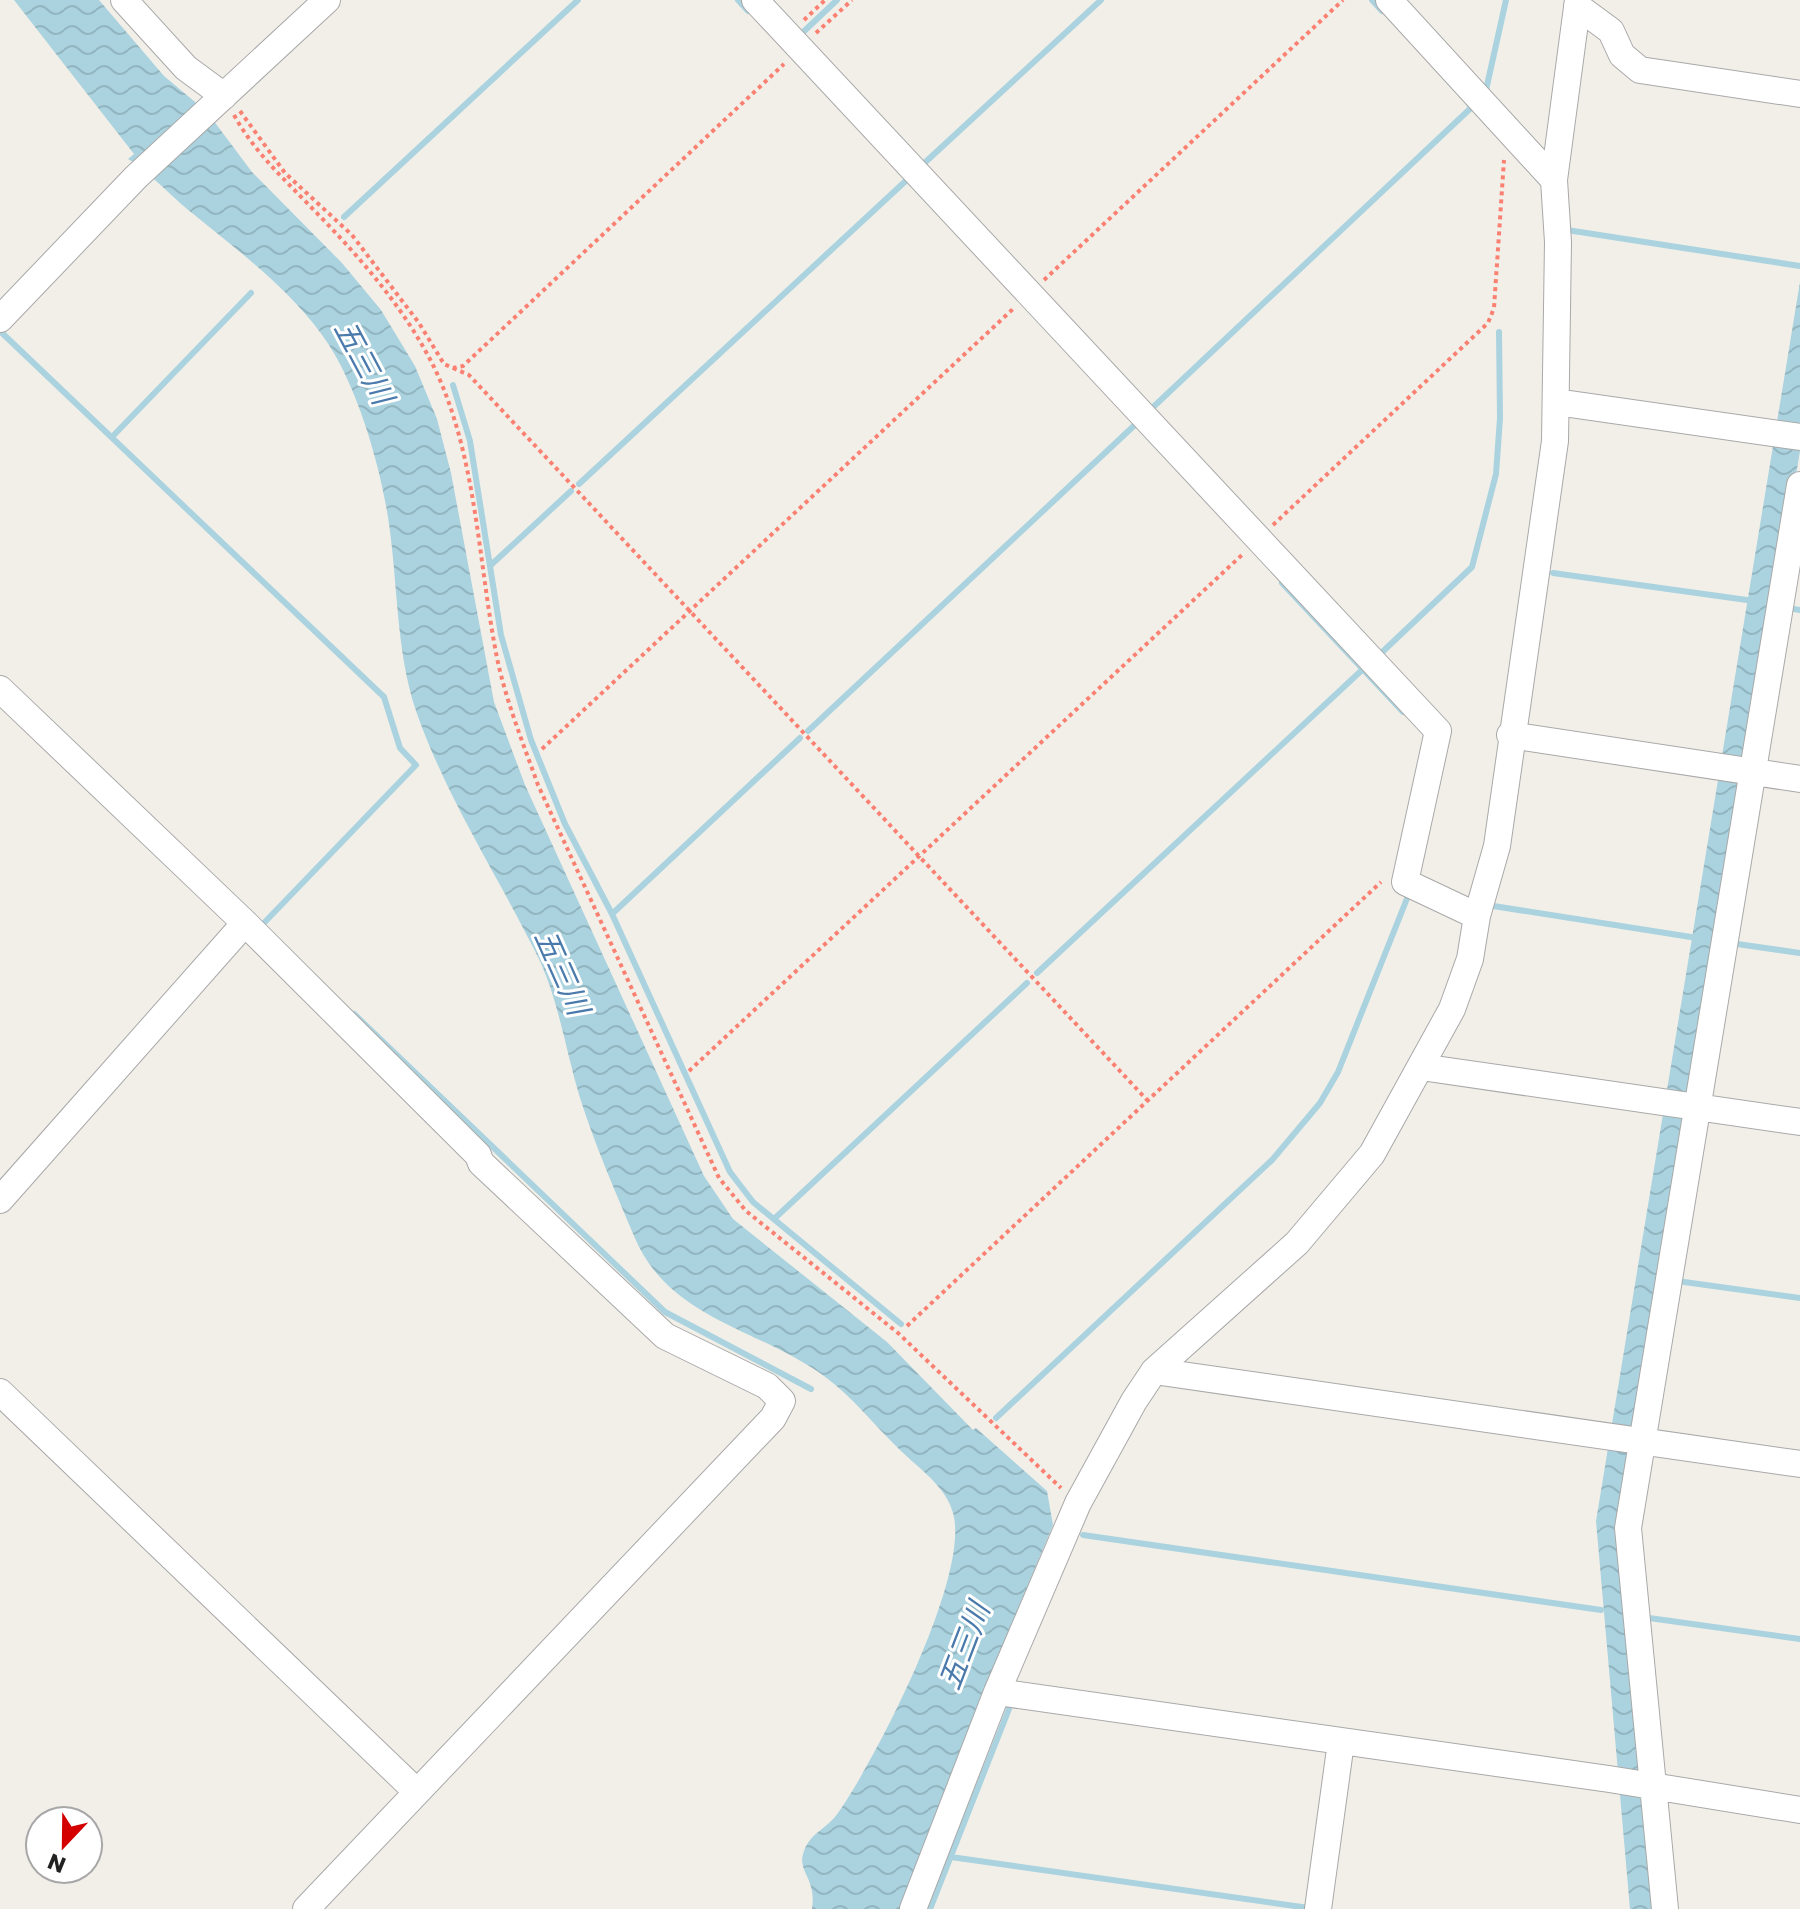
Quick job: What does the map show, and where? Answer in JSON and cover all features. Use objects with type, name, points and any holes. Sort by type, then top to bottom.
[{"type":"street","points":[[124,0],[186,68],[224,96]]},
{"type":"street","points":[[0,319],[136,177],[327,0]]},
{"type":"street","points":[[755,0],[1438,731],[1405,882],[1477,916]]},
{"type":"street","points":[[1389,0],[1554,180]]},
{"type":"street","points":[[1577,3],[1611,31],[1622,55],[1640,70],[1800,94]]},
{"type":"street","points":[[913,1909],[997,1692],[1078,1503],[1154,1371],[1297,1243],[1337,1200],[1372,1154],[1421,1067],[1452,1009],[1470,959],[1477,916],[1497,846],[1510,735],[1545,522],[1556,402],[1558,242],[1554,180],[1577,3]]},
{"type":"street","points":[[1556,402],[1800,437]]},
{"type":"street","points":[[1665,1909],[1628,1528],[1800,485]]},
{"type":"street","points":[[0,689],[245,923],[478,1155],[481,1163],[665,1336],[767,1386],[782,1401],[773,1418],[306,1909]]},
{"type":"street","points":[[1510,735],[1800,779]]},
{"type":"street","points":[[0,1200],[245,923]]},
{"type":"street","points":[[1421,1067],[1800,1122]]},
{"type":"street","points":[[1154,1371],[1800,1464]]},
{"type":"street","points":[[0,1392],[417,1792]]},
{"type":"street","points":[[997,1692],[1652,1785],[1800,1810]]},
{"type":"street","points":[[1318,1909],[1341,1742]]},
{"type":"path","points":[[794,42],[825,0]]},
{"type":"path","points":[[453,368],[463,366],[794,42],[852,0]]},
{"type":"path","points":[[542,749],[1343,0]]},
{"type":"path","points":[[224,96],[240,112],[285,173],[352,235],[419,323],[444,364],[469,375],[1148,1101]]},
{"type":"path","points":[[224,96],[252,145],[344,243],[412,325],[436,371],[461,450],[497,659],[515,724],[538,785],[719,1178],[746,1211],[898,1333],[1078,1503]]},
{"type":"path","points":[[689,1071],[1488,323],[1494,308],[1503,165],[1511,130]]},
{"type":"path","points":[[907,1326],[1388,876],[1405,882]]},
{"type":"water","name":"五三川","points":[[14,0],[99,0],[164,76],[207,112],[252,172],[342,263],[381,310],[415,366],[437,419],[451,473],[494,702],[525,785],[704,1176],[733,1219],[887,1342],[973,1430],[976,1428],[1047,1491],[1053,1525],[977,1707],[899,1909],[812,1909],[812,1890],[802,1858],[811,1839],[834,1818],[875,1752],[935,1621],[955,1541],[949,1503],[930,1478],[835,1384],[798,1360],[692,1304],[669,1286],[649,1264],[634,1236],[592,1133],[557,1009],[538,957],[457,805],[416,711],[405,665],[389,524],[380,479],[359,408],[340,364],[315,326],[283,291],[128,159],[134,154]]},
{"type":"water","points":[[1800,282],[1800,451],[1625,1507],[1656,1909],[1630,1909],[1596,1521]]},
{"type":"waterway","points":[[344,217],[578,0]]},
{"type":"waterway","points":[[738,0],[748,11]]},
{"type":"waterway","points":[[799,36],[837,0]]},
{"type":"waterway","points":[[919,168],[1101,0]]},
{"type":"waterway","points":[[1372,0],[1382,11]]},
{"type":"waterway","points":[[1486,90],[1506,0]]},
{"type":"waterway","points":[[1149,411],[1472,107],[1469,104]]},
{"type":"waterway","points":[[579,484],[911,176]]},
{"type":"waterway","points":[[1567,230],[1800,266]]},
{"type":"waterway","points":[[112,437],[251,293]]},
{"type":"waterway","points":[[0,331],[384,697],[400,748],[416,765],[262,925]]},
{"type":"waterway","points":[[1377,657],[1472,567],[1496,474],[1500,418],[1499,332]]},
{"type":"waterway","points":[[453,385],[470,441],[501,635],[531,740],[565,824],[612,914],[730,1172],[753,1202],[901,1324]]},
{"type":"waterway","points":[[808,731],[1138,422]]},
{"type":"waterway","points":[[492,564],[571,491]]},
{"type":"waterway","points":[[1553,573],[1747,600]]},
{"type":"waterway","points":[[1282,583],[1403,712]]},
{"type":"waterway","points":[[1788,608],[1800,610]]},
{"type":"waterway","points":[[1037,973],[1362,670]]},
{"type":"waterway","points":[[612,914],[800,738]]},
{"type":"waterway","points":[[996,1418],[1272,1160],[1320,1103],[1338,1072],[1410,891]]},
{"type":"waterway","points":[[1487,905],[1691,937]]},
{"type":"waterway","points":[[1730,943],[1800,953]]},
{"type":"waterway","points":[[774,1219],[1027,983]]},
{"type":"waterway","points":[[354,1014],[665,1312],[811,1389]]},
{"type":"waterway","points":[[1677,1281],[1800,1298]]},
{"type":"waterway","points":[[1083,1535],[1601,1610]]},
{"type":"waterway","points":[[1642,1617],[1800,1639]]},
{"type":"waterway","points":[[930,1909],[1009,1709]]},
{"type":"waterway","points":[[951,1857],[1309,1908]]}]
